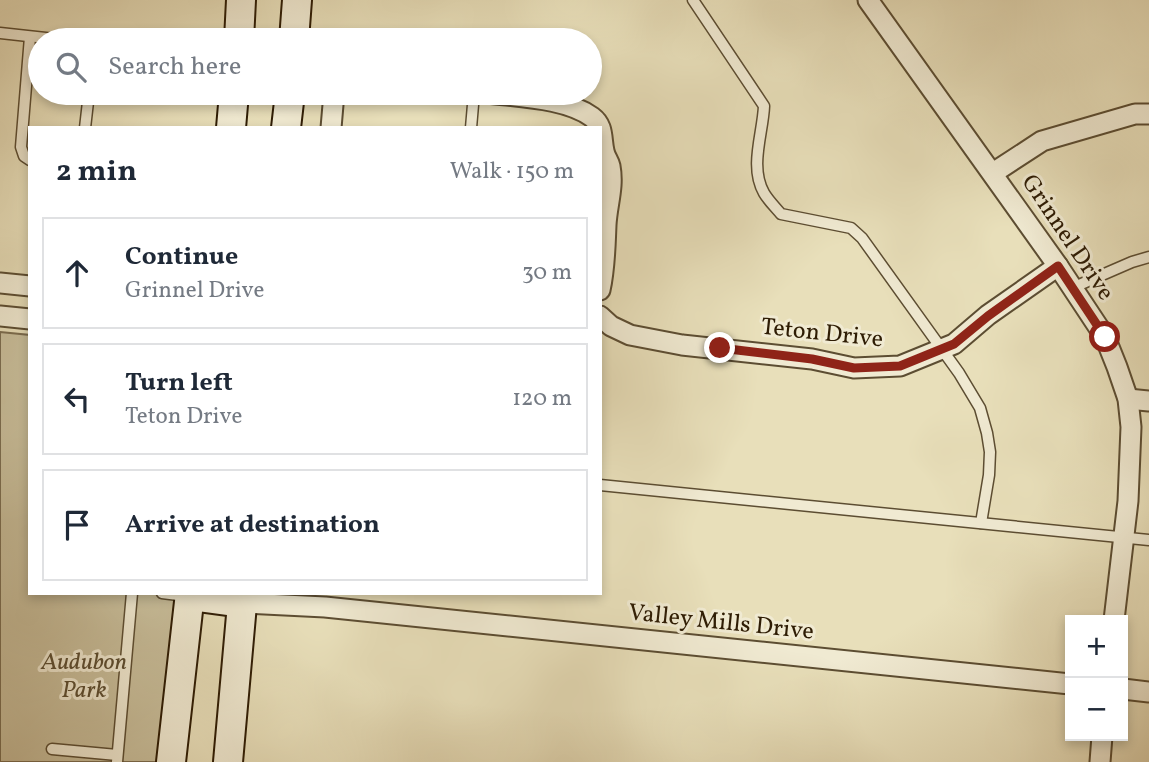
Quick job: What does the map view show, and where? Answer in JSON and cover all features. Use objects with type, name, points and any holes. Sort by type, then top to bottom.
[{"type":"main road","points":[[240,28],[242,0]]},
{"type":"main road","points":[[295,28],[298,0]]},
{"type":"main road","points":[[231,126],[233,105]]},
{"type":"main road","points":[[286,126],[289,105]]},
{"type":"main road","points":[[171,762],[181,595]]},
{"type":"main road","points":[[196,595],[243,598],[228,762]]},
{"type":"street","name":"Grinnel Drive","points":[[868,0],[993,173],[1105,337],[1128,399],[1131,427],[1124,537],[1115,615]]},
{"type":"street","points":[[331,126],[333,105]]},
{"type":"street","points":[[561,105],[580,110],[595,119],[599,126]]},
{"type":"street","points":[[993,173],[1042,141],[1135,114],[1149,114]]},
{"type":"street","points":[[602,137],[610,166],[612,189],[606,223],[602,280]]},
{"type":"street","name":"Teton Drive","points":[[602,318],[611,326],[630,335],[682,345],[812,359],[854,368],[900,366],[954,344],[1058,266]]},
{"type":"street","points":[[0,283],[28,286]]},
{"type":"street","points":[[0,316],[28,319]]},
{"type":"street","points":[[1128,399],[1149,401]]},
{"type":"street","name":"Valley Mills Drive","points":[[243,598],[1065,683]]},
{"type":"street","points":[[1128,690],[1149,692]]},
{"type":"street","points":[[1100,762],[1102,741]]},
{"type":"lane","points":[[693,0],[764,106],[764,126],[758,148],[758,176],[763,192],[781,214],[851,228],[871,248],[972,391],[988,433],[989,475],[981,523]]},
{"type":"lane","points":[[0,33],[28,37]]},
{"type":"lane","points":[[28,61],[21,147],[28,159]]},
{"type":"lane","points":[[85,126],[88,105]]},
{"type":"lane","points":[[471,126],[473,105]]},
{"type":"lane","points":[[1072,288],[1132,261],[1149,257]]},
{"type":"lane","points":[[602,485],[1149,540]]},
{"type":"lane","points":[[52,749],[117,758],[132,595]]},
{"type":"green space","name":"Audubon Park","points":[[0,332],[28,335],[28,595],[180,595],[160,762],[0,762]]},
{"type":"route","points":[[720,348],[812,359],[854,368],[900,366],[954,344],[1058,266],[1105,337]]}]
